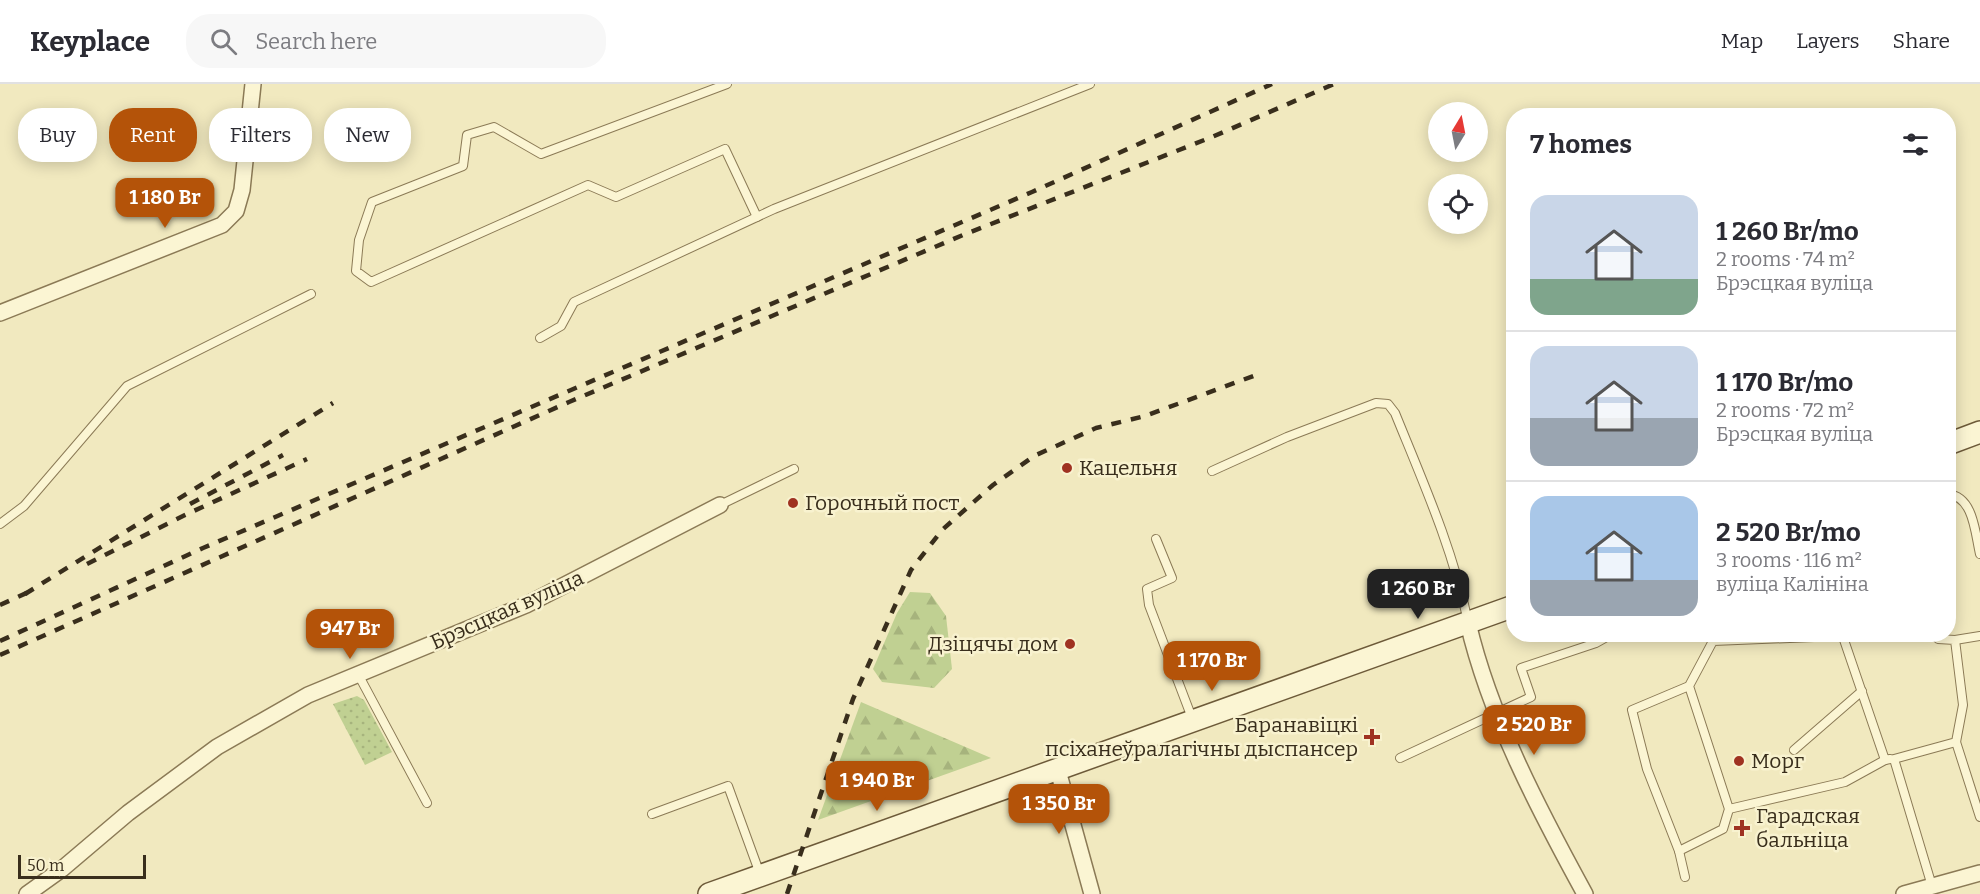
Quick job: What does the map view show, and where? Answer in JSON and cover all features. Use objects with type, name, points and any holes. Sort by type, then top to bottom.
[{"type":"main road","points":[[1956,441],[1980,432]]},
{"type":"main road","points":[[709,894],[1058,767],[1506,609]]},
{"type":"street","points":[[0,313],[222,225],[236,211],[242,190],[253,84]]},
{"type":"street","name":"Брэсцкая вуліца","points":[[27,894],[62,869],[128,813],[218,747],[308,695],[526,605],[720,505]]},
{"type":"street","points":[[1468,623],[1479,668],[1540,813],[1585,894]]},
{"type":"street","points":[[1058,767],[1092,894]]},
{"type":"street","points":[[1904,894],[1980,873]]},
{"type":"lane","points":[[727,84],[541,153],[494,127],[467,135],[463,166],[372,202],[359,240],[356,271],[371,282],[588,186],[616,197],[725,149],[757,217]]},
{"type":"lane","points":[[540,338],[561,326],[574,302],[757,217],[1090,84]]},
{"type":"lane","points":[[0,524],[24,506],[127,386],[311,294]]},
{"type":"lane","points":[[1212,471],[1287,437],[1376,403],[1388,404],[1395,413],[1446,538],[1456,569],[1468,623]]},
{"type":"lane","points":[[720,505],[794,470]]},
{"type":"lane","points":[[1956,495],[1966,502],[1980,554]]},
{"type":"lane","points":[[1156,539],[1172,578],[1147,589],[1149,605],[1192,720]]},
{"type":"lane","points":[[1956,640],[1980,636]]},
{"type":"lane","points":[[1400,758],[1531,698],[1521,668],[1598,642]]},
{"type":"lane","points":[[1685,877],[1679,851],[1647,769],[1632,710],[1689,686],[1712,642]]},
{"type":"lane","points":[[1845,642],[1862,692],[1890,759],[1932,886]]},
{"type":"lane","points":[[1955,642],[1963,705],[1956,742],[1980,817]]},
{"type":"lane","points":[[358,674],[427,803]]},
{"type":"lane","points":[[1679,851],[1723,830],[1729,809],[1689,686]]},
{"type":"lane","points":[[1794,750],[1862,692]]},
{"type":"lane","points":[[1729,809],[1845,782],[1890,759],[1956,742]]},
{"type":"lane","points":[[652,814],[729,786],[760,875]]},
{"type":"green space","points":[[910,592],[930,593],[946,616],[952,669],[934,688],[882,682],[873,669],[897,613]]},
{"type":"green space","points":[[357,696],[364,700],[392,752],[365,765],[333,704]]},
{"type":"green space","points":[[861,702],[991,758],[818,820]]},
{"type":"railway","points":[[0,641],[203,548],[1032,192],[1272,84]]},
{"type":"railway","points":[[0,655],[569,402],[963,235],[1212,137],[1334,84]]},
{"type":"railway","points":[[787,894],[853,699],[911,570],[942,530],[993,485],[1034,456],[1096,428],[1145,416],[1256,375]]},
{"type":"railway","points":[[25,594],[333,403]]},
{"type":"railway","points":[[190,504],[283,455]]},
{"type":"railway","points":[[87,564],[185,515],[307,459]]},
{"type":"railway","points":[[0,605],[33,590]]},
{"type":"place","name":"Кацельня","points":[[1067,468]]},
{"type":"place","name":"Горочный пост","points":[[793,503]]},
{"type":"place","name":"Дзіцячы дом","points":[[1070,644]]},
{"type":"place","name":"Баранавіцкі псіханеўралагічны дыспансер","points":[[1372,737]]},
{"type":"place","name":"Морг","points":[[1739,761]]},
{"type":"place","name":"Гарадская бальніца","points":[[1742,828]]}]
